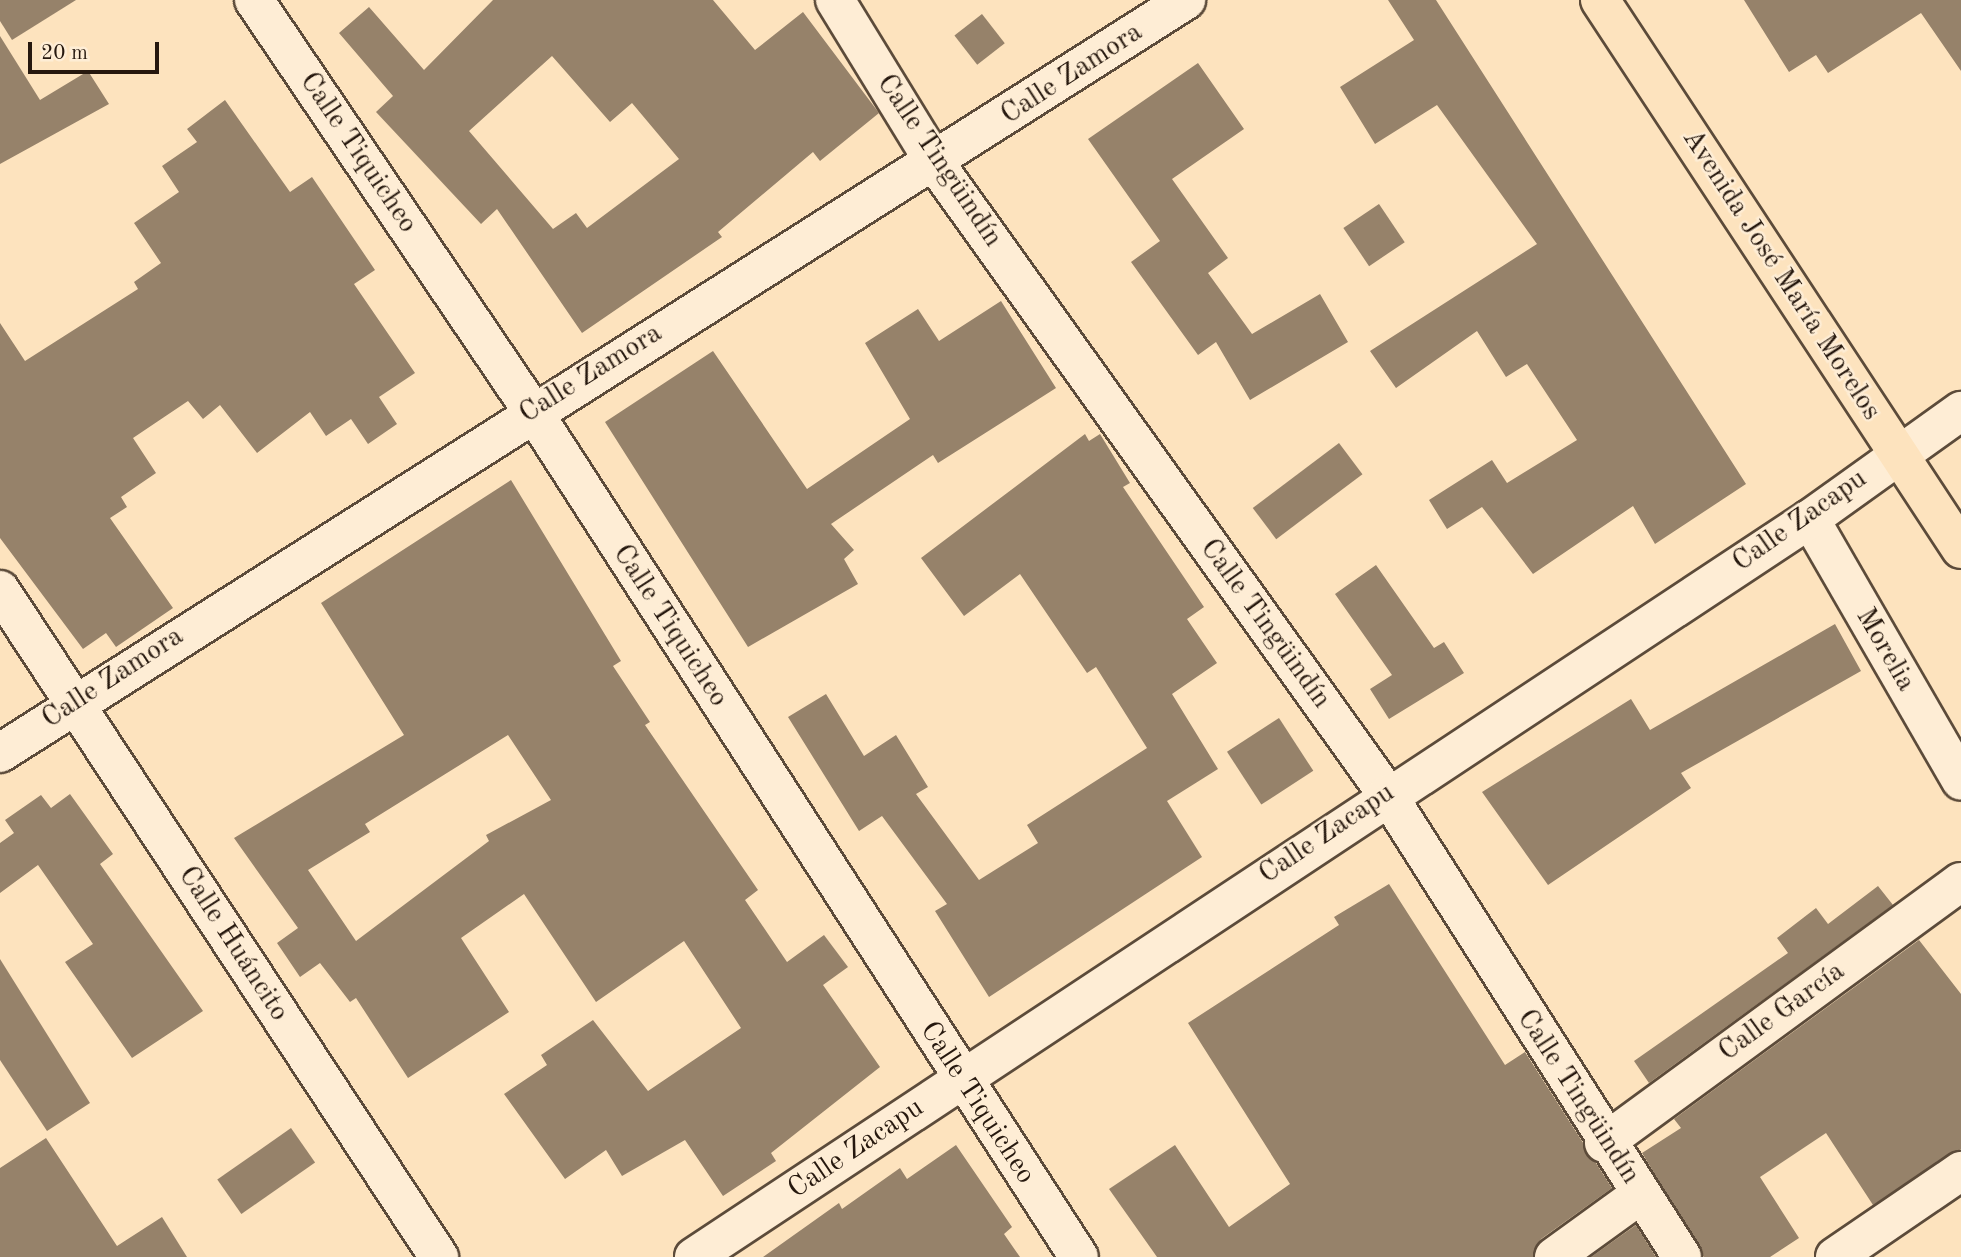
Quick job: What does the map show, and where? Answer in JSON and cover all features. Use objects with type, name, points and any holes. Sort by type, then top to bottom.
[{"type":"main road","name":"Avenida José María Morelos","points":[[1600,0],[1961,549]]},
{"type":"street","name":"Calle Tiquicheo","points":[[254,0],[532,410],[961,1079],[1079,1257]]},
{"type":"street","name":"Calle Tingüindín","points":[[835,0],[935,163],[1387,794],[1604,1143],[1682,1257]]},
{"type":"street","name":"Calle Zamora","points":[[0,752],[73,702],[532,410],[935,163],[1186,0]]},
{"type":"street","name":"Calle Zacapu","points":[[694,1257],[1387,794],[1810,519],[1897,452],[1961,411]]},
{"type":"street","name":"Morelia","points":[[1810,519],[1961,780]]},
{"type":"street","name":"Calle Huáncito","points":[[0,590],[13,625],[73,702],[439,1257]]},
{"type":"street","name":"Calle García","points":[[1604,1143],[1961,882]]},
{"type":"street","points":[[1835,1257],[1961,1171]]},
{"type":"street","points":[[1553,1257],[1641,1194]]},
{"type":"building","points":[[0,0],[76,0],[12,40],[0,21]]},
{"type":"building","points":[[493,0],[713,0],[755,50],[803,12],[879,113],[820,161],[813,152],[718,232],[722,237],[582,333],[497,209],[481,224],[376,112],[393,96],[339,33],[369,7],[424,70]],"holes":[[[552,56],[610,122],[632,103],[679,159],[587,228],[576,213],[553,229],[469,131]]]},
{"type":"building","points":[[1388,0],[1436,0],[1746,484],[1655,544],[1633,506],[1533,574],[1482,507],[1447,529],[1429,500],[1492,460],[1507,483],[1577,440],[1527,364],[1506,377],[1477,331],[1396,388],[1370,351],[1537,244],[1437,105],[1375,144],[1340,87],[1414,40]]},
{"type":"building","points":[[1744,0],[1961,0],[1961,71],[1921,13],[1828,73],[1816,55],[1789,72]]},
{"type":"building","points":[[982,14],[1005,43],[977,65],[954,36]]},
{"type":"building","points":[[0,36],[40,100],[88,71],[109,104],[0,164]]},
{"type":"building","points":[[1198,63],[1244,129],[1172,179],[1228,258],[1208,273],[1252,334],[1320,294],[1348,342],[1250,400],[1216,342],[1198,355],[1131,262],[1160,241],[1088,139]]},
{"type":"building","points":[[225,100],[290,192],[312,177],[375,270],[354,284],[415,373],[379,397],[397,424],[368,444],[351,419],[326,436],[310,412],[257,453],[220,405],[203,419],[188,401],[133,438],[156,473],[121,497],[127,507],[110,518],[173,608],[116,647],[106,633],[83,649],[0,538],[0,323],[25,361],[138,289],[134,282],[161,263],[134,223],[179,192],[162,166],[197,142],[187,129]]},
{"type":"building","points":[[1379,204],[1405,242],[1369,266],[1343,228]]},
{"type":"building","points":[[1001,301],[1056,388],[938,463],[933,455],[831,524],[854,550],[844,559],[858,584],[748,647],[605,422],[713,351],[807,489],[910,419],[865,343],[918,309],[939,341]]},
{"type":"building","points":[[1085,434],[1089,441],[1100,434],[1130,483],[1123,487],[1204,607],[1187,619],[1217,663],[1172,694],[1218,769],[1167,801],[1202,857],[989,997],[935,911],[947,904],[882,816],[859,831],[788,717],[826,694],[864,756],[896,735],[928,787],[916,794],[979,880],[1038,843],[1027,825],[1147,748],[1096,667],[1087,673],[1020,574],[964,616],[921,558]]},
{"type":"building","points":[[1339,443],[1362,474],[1276,539],[1253,508]]},
{"type":"building","points":[[511,480],[621,661],[613,666],[650,722],[645,725],[758,890],[745,900],[787,962],[824,935],[848,967],[823,985],[880,1067],[771,1153],[776,1161],[723,1196],[685,1140],[622,1176],[606,1150],[565,1179],[504,1094],[547,1065],[541,1055],[593,1020],[648,1091],[741,1028],[684,941],[596,1002],[524,894],[461,938],[509,1012],[408,1078],[356,998],[350,1002],[320,963],[300,977],[277,943],[298,928],[234,838],[404,735],[321,603]],"holes":[[[508,735],[551,800],[486,835],[489,841],[356,941],[308,870],[370,832],[365,824]]]},
{"type":"building","points":[[1376,565],[1434,648],[1444,642],[1464,673],[1389,719],[1370,689],[1392,675],[1335,594]]},
{"type":"building","points":[[1835,624],[1861,671],[1681,773],[1691,788],[1548,885],[1482,792],[1631,699],[1650,730]]},
{"type":"building","points":[[1279,718],[1313,771],[1261,805],[1227,752]]},
{"type":"building","points":[[70,794],[113,854],[100,864],[203,1011],[132,1058],[65,962],[93,944],[38,865],[0,893],[0,843],[14,833],[5,820],[41,795],[51,808]]},
{"type":"building","points":[[1389,884],[1505,1065],[1525,1052],[1612,1188],[1541,1239],[1533,1257],[1157,1257],[1109,1189],[1175,1145],[1229,1227],[1290,1184],[1188,1023],[1339,925],[1334,917]]},
{"type":"building","points":[[1878,886],[1893,905],[1649,1083],[1634,1061],[1788,953],[1777,938],[1816,908],[1828,924]]},
{"type":"building","points":[[1919,940],[1961,994],[1961,1149],[1873,1205],[1826,1133],[1760,1177],[1799,1238],[1770,1257],[1704,1257],[1642,1153],[1681,1128],[1674,1119]]},
{"type":"building","points":[[0,959],[90,1103],[47,1131],[0,1060]]},
{"type":"building","points":[[291,1128],[315,1162],[241,1214],[217,1180]]},
{"type":"building","points":[[46,1138],[117,1246],[162,1217],[187,1257],[0,1257],[0,1168]]},
{"type":"building","points":[[956,1145],[1012,1227],[1004,1234],[1020,1257],[763,1257],[839,1203],[842,1209],[900,1168],[907,1179]]},
{"type":"building","points":[[1636,1225],[1656,1257],[1591,1257]]}]
